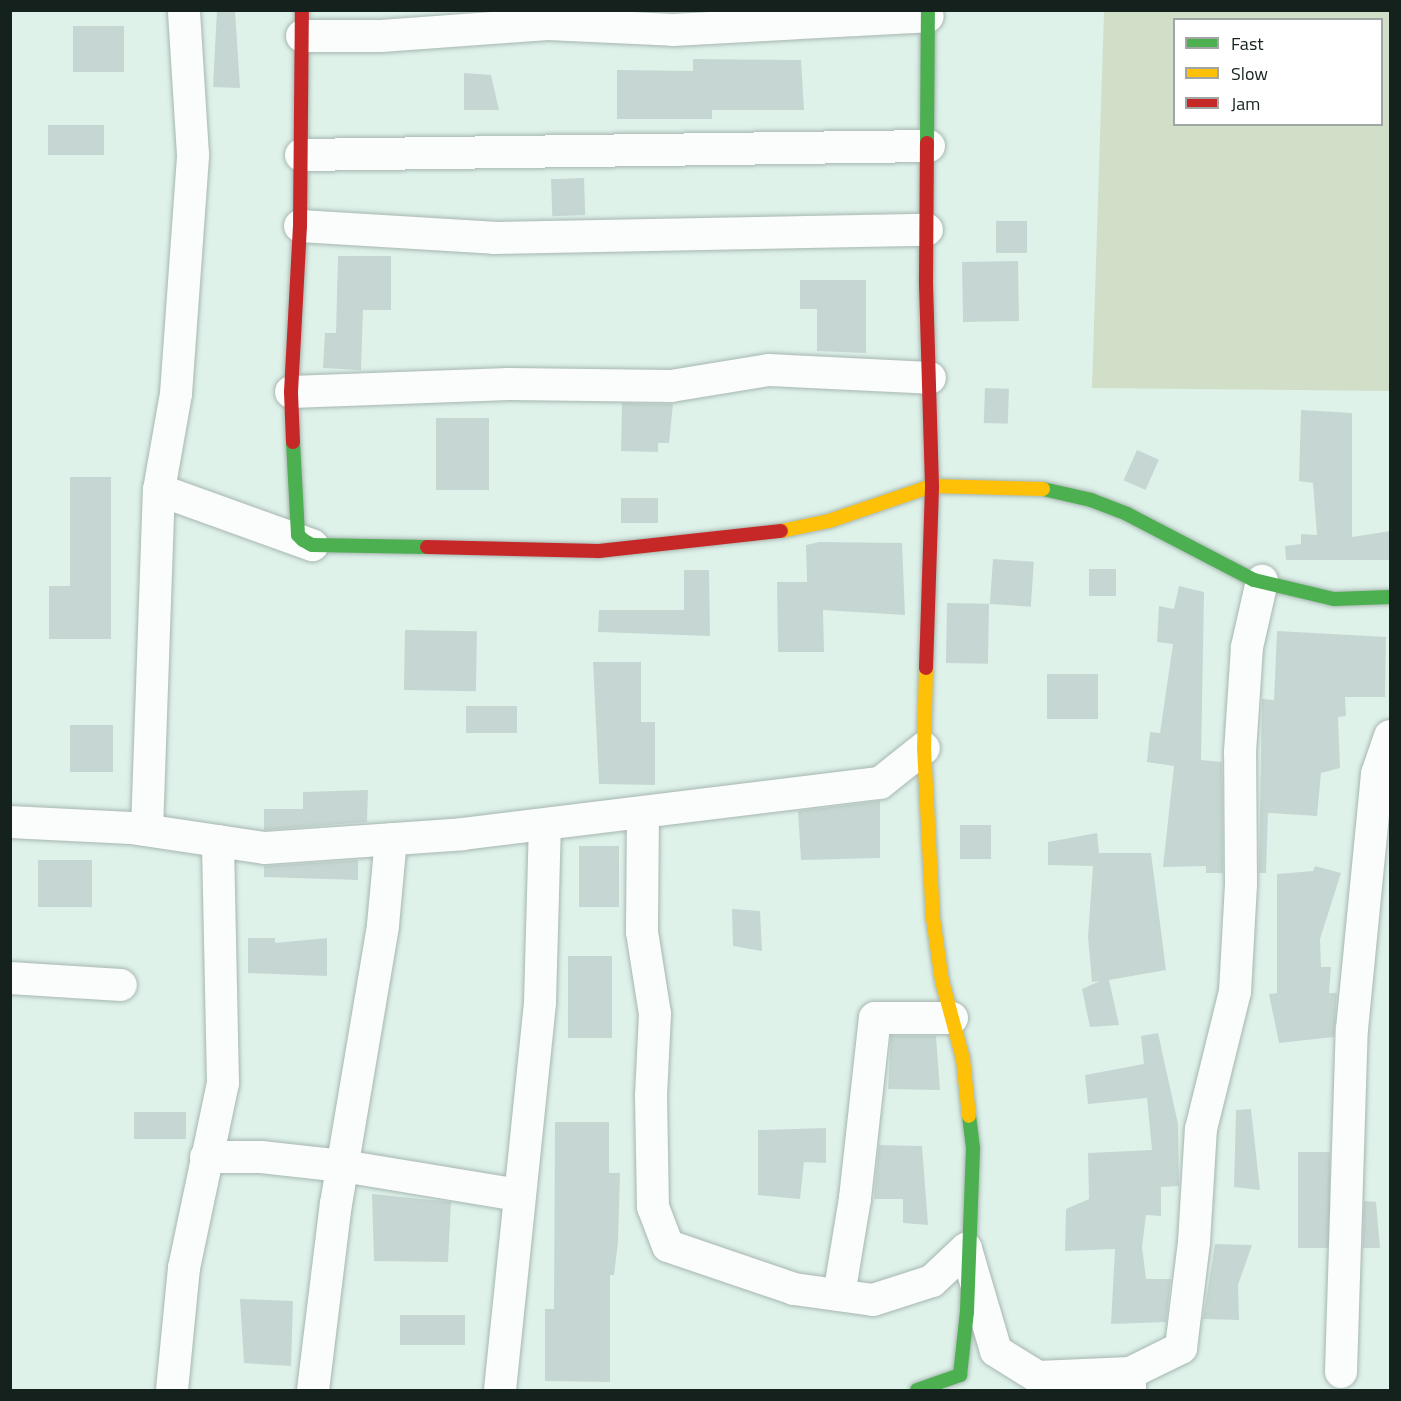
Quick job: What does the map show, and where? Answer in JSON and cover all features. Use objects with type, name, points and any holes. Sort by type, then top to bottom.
[{"type":"street","points":[[147,830],[159,490],[176,394],[193,155],[184,10]]},
{"type":"street","points":[[312,545],[298,535],[291,392],[300,226],[302,23],[381,36],[548,24],[673,30],[928,13],[927,230],[932,486],[924,748],[933,918],[952,1018],[963,1059],[973,1148],[966,1249],[967,1312],[960,1375],[916,1390]]},
{"type":"street","points":[[301,155],[929,146]]},
{"type":"street","points":[[300,226],[494,238],[927,230]]},
{"type":"street","points":[[291,392],[509,384],[671,386],[769,370],[930,378]]},
{"type":"street","points":[[159,490],[312,545],[598,551],[786,530],[829,521],[932,486],[1031,486],[1091,500],[1262,581],[1334,599],[1390,597]]},
{"type":"street","points":[[966,1249],[996,1351],[1038,1377],[1130,1382],[1182,1348],[1194,1242],[1201,1130],[1235,992],[1243,701],[1247,647],[1262,581]]},
{"type":"street","points":[[1341,1372],[1353,1008],[1377,774],[1390,736]]},
{"type":"street","points":[[10,822],[147,830],[265,848],[391,839],[545,825],[880,783],[924,748]]},
{"type":"street","points":[[643,813],[642,932],[655,1014],[651,1095],[653,1207],[668,1246],[794,1289],[873,1300],[932,1281],[966,1249]]},
{"type":"street","points":[[500,1390],[518,1195],[540,1002],[545,825]]},
{"type":"street","points":[[314,1390],[343,1166],[370,1014],[391,839]]},
{"type":"street","points":[[172,1390],[183,1268],[223,1083],[218,841]]},
{"type":"street","points":[[10,978],[121,985]]},
{"type":"street","points":[[838,1295],[855,1198],[875,1018],[952,1018]]},
{"type":"street","points":[[206,1157],[261,1157],[343,1166],[518,1195]]},
{"type":"green space","points":[[1104,11],[1390,11],[1390,391],[1092,388]]},
{"type":"building","points":[[217,10],[235,10],[240,88],[213,87]]},
{"type":"building","points":[[73,26],[124,26],[124,72],[73,72]]},
{"type":"building","points":[[693,59],[801,60],[804,110],[712,110],[712,119],[617,119],[617,70],[693,71]]},
{"type":"building","points":[[464,73],[491,75],[499,110],[464,110]]},
{"type":"building","points":[[48,125],[104,125],[104,155],[48,155]]},
{"type":"building","points":[[584,178],[585,215],[552,216],[551,179]]},
{"type":"building","points":[[996,221],[1027,221],[1027,253],[996,253]]},
{"type":"building","points":[[338,256],[391,256],[391,310],[363,310],[361,370],[323,368],[325,333],[336,333]]},
{"type":"building","points":[[1018,261],[1019,321],[963,322],[962,262]]},
{"type":"building","points":[[800,280],[866,280],[866,353],[817,351],[817,309],[800,309]]},
{"type":"building","points":[[985,388],[1009,389],[1008,424],[984,423]]},
{"type":"building","points":[[622,403],[673,404],[669,443],[658,443],[658,452],[621,451]]},
{"type":"building","points":[[1301,410],[1352,413],[1352,537],[1390,531],[1390,560],[1286,560],[1285,546],[1301,544],[1301,534],[1317,535],[1313,483],[1299,481]]},
{"type":"building","points":[[436,418],[489,418],[489,490],[436,490]]},
{"type":"building","points":[[1137,450],[1159,460],[1146,490],[1124,480]]},
{"type":"building","points":[[70,477],[111,477],[111,639],[49,639],[49,586],[70,586]]},
{"type":"building","points":[[621,498],[658,498],[658,523],[621,523]]},
{"type":"building","points":[[819,542],[902,543],[905,615],[823,610],[824,652],[778,652],[777,582],[807,582],[806,545]]},
{"type":"building","points":[[993,559],[1034,562],[1031,607],[990,604]]},
{"type":"building","points":[[1089,569],[1116,569],[1116,596],[1089,596]]},
{"type":"building","points":[[684,570],[709,570],[710,636],[598,632],[599,610],[684,610]]},
{"type":"building","points":[[1179,586],[1204,592],[1201,760],[1222,762],[1223,873],[1206,873],[1206,866],[1163,867],[1174,766],[1147,762],[1150,732],[1160,733],[1173,644],[1157,642],[1159,606],[1174,609]]},
{"type":"building","points":[[947,603],[989,604],[988,664],[946,663]]},
{"type":"building","points":[[405,630],[477,631],[476,691],[404,690]]},
{"type":"building","points":[[1277,631],[1386,637],[1385,697],[1345,697],[1346,716],[1338,717],[1340,768],[1321,773],[1317,816],[1268,813],[1266,873],[1259,873],[1262,699],[1274,700]]},
{"type":"building","points":[[593,662],[641,662],[641,722],[655,722],[655,785],[599,784]]},
{"type":"building","points":[[1047,674],[1098,674],[1098,719],[1047,719]]},
{"type":"building","points":[[466,706],[517,706],[517,733],[466,733]]},
{"type":"building","points":[[70,725],[113,725],[113,772],[70,772]]},
{"type":"building","points":[[368,790],[367,822],[264,830],[264,809],[303,809],[303,792]]},
{"type":"building","points":[[880,801],[880,858],[801,860],[798,811]]},
{"type":"building","points":[[960,825],[991,825],[991,859],[960,859]]},
{"type":"building","points":[[1097,833],[1099,853],[1151,853],[1166,970],[1109,980],[1119,1025],[1090,1027],[1082,989],[1100,981],[1092,982],[1088,937],[1093,866],[1048,865],[1048,842]]},
{"type":"building","points":[[579,846],[619,846],[619,907],[579,907]]},
{"type":"building","points":[[38,860],[92,860],[92,907],[38,907]]},
{"type":"building","points":[[358,860],[358,880],[264,877],[264,866]]},
{"type":"building","points":[[1315,866],[1341,873],[1320,939],[1321,967],[1331,967],[1329,993],[1337,993],[1334,1037],[1279,1043],[1269,994],[1277,993],[1277,874],[1313,871]]},
{"type":"building","points":[[732,909],[760,911],[762,951],[733,946]]},
{"type":"building","points":[[248,938],[275,938],[275,943],[327,938],[327,976],[248,973]]},
{"type":"building","points":[[568,956],[612,956],[612,1038],[568,1038]]},
{"type":"building","points":[[1158,1033],[1178,1124],[1179,1186],[1161,1187],[1161,1216],[1146,1215],[1142,1247],[1146,1279],[1171,1279],[1166,1322],[1111,1324],[1115,1249],[1065,1251],[1066,1209],[1089,1199],[1088,1153],[1152,1150],[1147,1098],[1088,1104],[1085,1075],[1144,1064],[1141,1036]]},
{"type":"building","points":[[891,1036],[936,1036],[940,1090],[888,1089]]},
{"type":"building","points":[[1251,1109],[1260,1190],[1234,1187],[1236,1110]]},
{"type":"building","points":[[134,1112],[186,1112],[186,1139],[134,1139]]},
{"type":"building","points":[[555,1122],[609,1122],[609,1173],[620,1173],[618,1242],[614,1275],[610,1275],[610,1382],[545,1381],[545,1309],[554,1309]]},
{"type":"building","points":[[826,1128],[826,1163],[804,1162],[800,1199],[758,1195],[758,1130]]},
{"type":"building","points":[[879,1145],[922,1146],[928,1225],[903,1223],[903,1199],[874,1199]]},
{"type":"building","points":[[1298,1152],[1330,1152],[1330,1248],[1298,1248]]},
{"type":"building","points":[[372,1194],[451,1202],[448,1262],[374,1261]]},
{"type":"building","points":[[1364,1201],[1376,1202],[1380,1248],[1363,1248]]},
{"type":"building","points":[[1215,1244],[1252,1245],[1238,1285],[1239,1320],[1203,1319]]},
{"type":"building","points":[[240,1299],[293,1301],[291,1366],[244,1363]]},
{"type":"building","points":[[400,1315],[465,1315],[465,1345],[400,1345]]},
{"type":"traffic: fast","points":[[927,143],[928,10]]},
{"type":"traffic: fast","points":[[293,442],[298,535],[303,540],[312,545],[427,547]]},
{"type":"traffic: fast","points":[[1043,489],[1091,500],[1127,514],[1254,580],[1334,599],[1390,597]]},
{"type":"traffic: fast","points":[[917,1390],[960,1375],[967,1312],[973,1148],[969,1116]]},
{"type":"traffic: slow","points":[[781,531],[829,521],[932,486],[1043,489]]},
{"type":"traffic: slow","points":[[926,668],[924,748],[933,918],[942,981],[963,1059],[969,1116]]},
{"type":"traffic: jam","points":[[293,442],[291,392],[300,226],[302,10]]},
{"type":"traffic: jam","points":[[926,668],[932,486],[926,282],[927,143]]},
{"type":"traffic: jam","points":[[427,547],[599,551],[781,531]]}]
